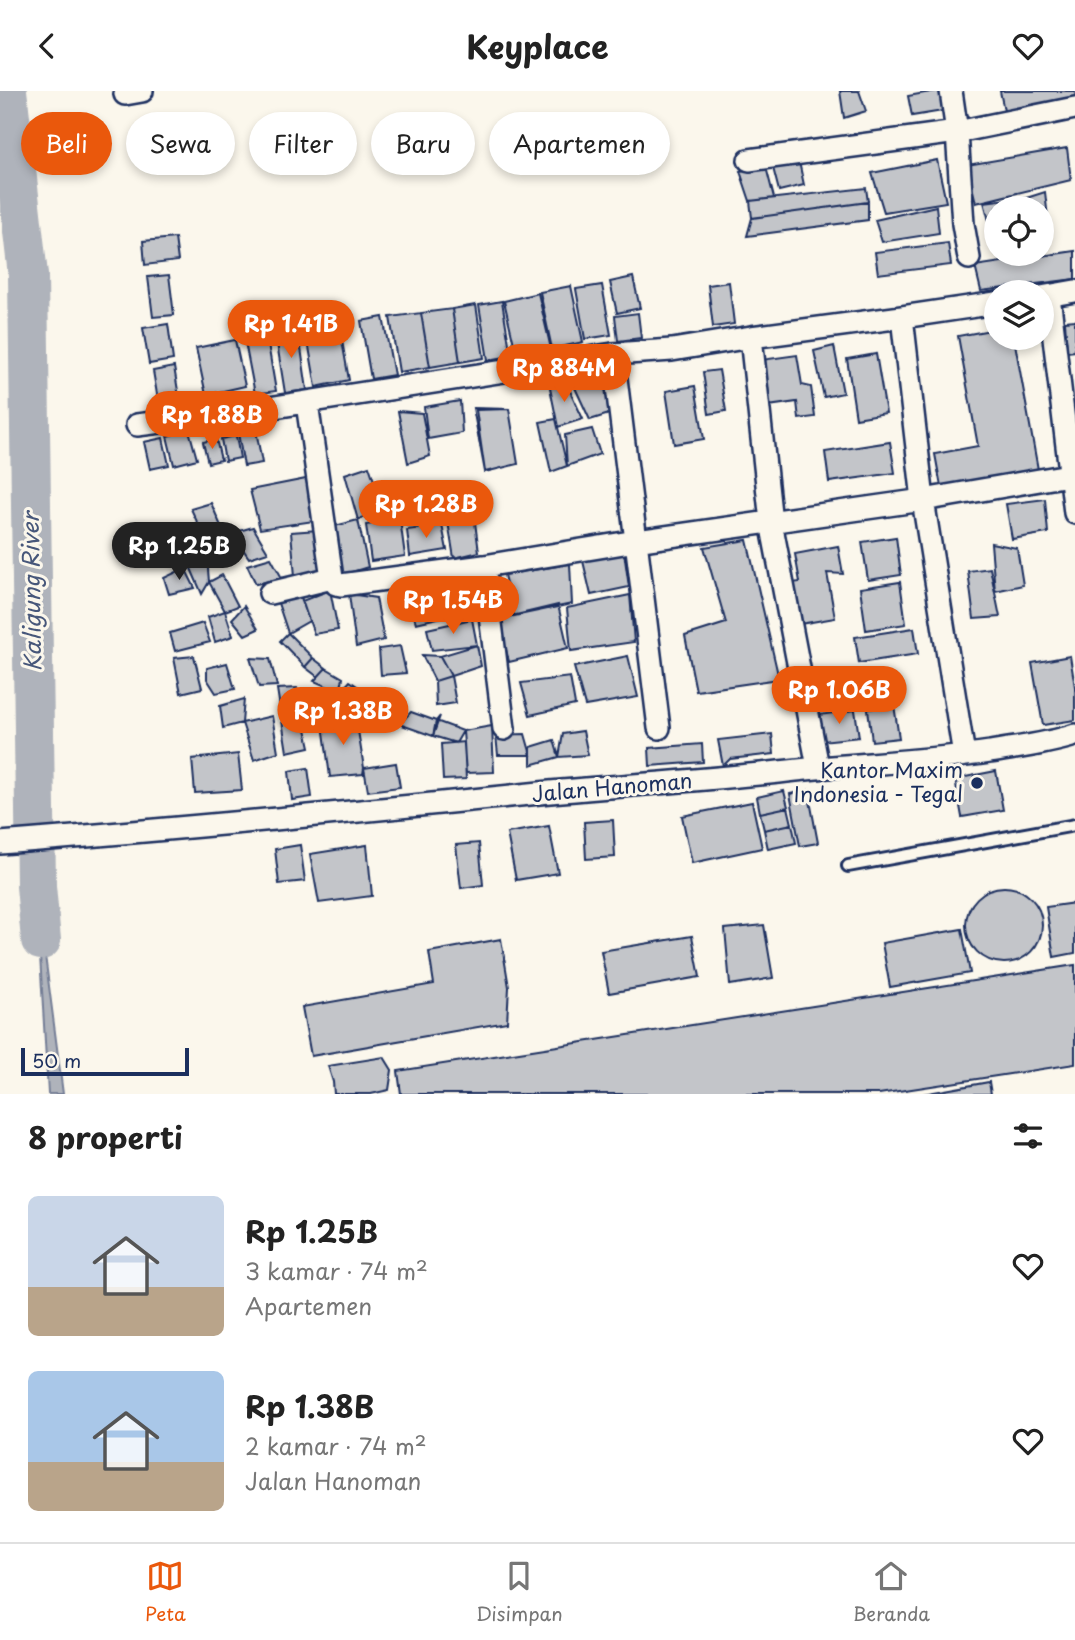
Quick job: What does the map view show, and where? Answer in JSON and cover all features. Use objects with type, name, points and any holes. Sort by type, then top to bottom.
[{"type":"street","points":[[951,91],[957,132],[963,224],[969,258]]},
{"type":"street","points":[[748,160],[957,132],[1075,108]]},
{"type":"street","points":[[1054,294],[1075,291]]},
{"type":"street","points":[[136,425],[307,403],[613,354],[672,350],[984,305]]},
{"type":"street","points":[[902,317],[923,500],[964,755]]},
{"type":"street","points":[[751,337],[771,522],[818,767]]},
{"type":"street","points":[[1053,350],[1072,474],[1075,513]]},
{"type":"street","points":[[613,354],[659,728]]},
{"type":"street","points":[[307,403],[332,577],[336,584],[341,585],[923,500],[1072,474]]},
{"type":"street","points":[[484,566],[504,729]]},
{"type":"street","points":[[270,593],[332,577]]},
{"type":"street","name":"Jalan Hanoman","points":[[0,843],[693,781],[818,767],[867,765],[964,755],[1056,741],[1075,735]]},
{"type":"lane","points":[[848,866],[1075,825]]},
{"type":"shaded area","points":[[36,886],[63,1094],[48,1094]]},
{"type":"building","points":[[840,91],[859,91],[866,111],[844,118]]},
{"type":"building","points":[[945,91],[949,110],[912,116],[908,96]]},
{"type":"building","points":[[1000,91],[1075,91],[1075,105],[1004,111]]},
{"type":"building","points":[[1067,148],[1071,180],[1005,196],[984,196],[984,201],[976,203],[967,165]]},
{"type":"building","points":[[798,157],[804,185],[779,191],[772,164]]},
{"type":"building","points":[[937,160],[946,202],[884,212],[872,173]]},
{"type":"building","points":[[766,167],[774,198],[750,201],[740,171]]},
{"type":"building","points":[[866,188],[868,202],[752,218],[750,201]]},
{"type":"building","points":[[868,202],[868,220],[747,236],[752,218]]},
{"type":"building","points":[[936,206],[939,233],[882,242],[875,220]]},
{"type":"building","points":[[175,238],[178,261],[145,265],[143,241]]},
{"type":"building","points":[[948,243],[951,265],[878,274],[875,252]]},
{"type":"building","points":[[1075,251],[1075,279],[1054,282],[984,280],[984,291],[981,291],[975,266],[1054,266],[1054,254]]},
{"type":"building","points":[[169,275],[174,315],[153,317],[148,277]]},
{"type":"building","points":[[633,277],[640,308],[617,313],[610,282]]},
{"type":"building","points":[[729,282],[734,324],[713,327],[708,285]]},
{"type":"building","points":[[602,285],[611,335],[585,339],[576,289]]},
{"type":"building","points":[[571,286],[583,342],[552,349],[540,292]]},
{"type":"building","points":[[538,293],[551,349],[517,357],[504,301]]},
{"type":"building","points":[[502,301],[511,356],[488,360],[479,305]]},
{"type":"building","points":[[476,305],[484,358],[460,362],[452,309]]},
{"type":"building","points":[[452,309],[460,362],[430,367],[421,313]]},
{"type":"building","points":[[421,313],[430,367],[399,372],[390,317]]},
{"type":"building","points":[[638,313],[641,338],[618,341],[615,316]]},
{"type":"building","points":[[383,317],[394,375],[371,379],[361,321]]},
{"type":"building","points":[[338,318],[349,380],[316,387],[305,324]]},
{"type":"building","points":[[1075,320],[1075,351],[1067,352],[1065,321]]},
{"type":"building","points":[[168,324],[173,360],[149,364],[143,328]]},
{"type":"building","points":[[298,327],[307,390],[285,393],[275,331]]},
{"type":"building","points":[[984,331],[984,350],[1016,350],[1039,475],[942,492],[935,454],[978,446],[958,336]]},
{"type":"building","points":[[267,338],[276,391],[255,394],[245,342]]},
{"type":"building","points":[[235,340],[245,386],[206,395],[196,348]]},
{"type":"building","points":[[834,346],[843,393],[824,397],[814,351]]},
{"type":"building","points":[[876,354],[886,413],[856,418],[847,359]]},
{"type":"building","points":[[797,355],[802,385],[811,387],[815,417],[799,419],[797,402],[768,406],[761,360]]},
{"type":"building","points":[[174,367],[179,397],[158,400],[153,371]]},
{"type":"building","points":[[603,369],[609,414],[590,420],[571,379]]},
{"type":"building","points":[[719,370],[726,411],[709,414],[703,372]]},
{"type":"building","points":[[564,378],[583,419],[558,427],[549,383]]},
{"type":"building","points":[[695,386],[704,439],[674,444],[666,391]]},
{"type":"building","points":[[460,401],[462,433],[428,439],[424,407]]},
{"type":"building","points":[[473,408],[509,409],[518,464],[485,472]]},
{"type":"building","points":[[509,409],[518,464],[485,472],[476,410]]},
{"type":"building","points":[[398,411],[422,413],[430,456],[408,463]]},
{"type":"building","points":[[556,419],[567,466],[551,472],[540,422]]},
{"type":"building","points":[[592,429],[600,454],[567,466],[565,435]]},
{"type":"building","points":[[189,430],[197,459],[174,465],[167,436]]},
{"type":"building","points":[[256,430],[262,463],[244,466],[238,433]]},
{"type":"building","points":[[236,436],[240,458],[225,461],[221,439]]},
{"type":"building","points":[[163,438],[169,465],[150,469],[144,442]]},
{"type":"building","points":[[216,439],[221,460],[208,463],[203,442]]},
{"type":"building","points":[[890,442],[895,473],[829,482],[825,452]]},
{"type":"building","points":[[369,466],[383,507],[358,520],[345,474]]},
{"type":"building","points":[[306,479],[314,521],[260,529],[250,490]]},
{"type":"building","points":[[1045,499],[1048,533],[1012,539],[1006,504]]},
{"type":"building","points":[[472,500],[479,552],[454,558],[446,510]]},
{"type":"building","points":[[211,503],[230,547],[213,556],[191,509]]},
{"type":"building","points":[[438,507],[441,520],[407,526],[401,512]]},
{"type":"building","points":[[400,519],[405,556],[371,561],[366,525]]},
{"type":"building","points":[[358,520],[368,567],[342,575],[331,527]]},
{"type":"building","points":[[442,525],[447,550],[410,556],[407,530]]},
{"type":"building","points":[[253,527],[268,552],[249,558],[232,533]]},
{"type":"building","points":[[318,530],[322,573],[295,576],[291,532]]},
{"type":"building","points":[[896,537],[901,575],[868,580],[862,542]]},
{"type":"building","points":[[747,540],[779,679],[696,691],[685,636],[726,623],[704,547]]},
{"type":"building","points":[[991,543],[1017,548],[1023,585],[995,591]]},
{"type":"building","points":[[838,546],[843,574],[827,573],[835,618],[794,625],[786,584],[800,582],[795,554]]},
{"type":"building","points":[[624,552],[629,587],[591,595],[583,561]]},
{"type":"building","points":[[207,557],[209,582],[202,594],[189,564]]},
{"type":"building","points":[[271,558],[282,578],[256,584],[247,565]]},
{"type":"building","points":[[570,564],[572,604],[514,616],[504,575]]},
{"type":"building","points":[[185,568],[195,588],[169,594],[164,578]]},
{"type":"building","points":[[990,568],[1000,617],[974,619],[968,571]]},
{"type":"building","points":[[222,575],[238,606],[225,611],[209,582]]},
{"type":"building","points":[[441,575],[455,614],[416,623],[405,585]]},
{"type":"building","points":[[900,582],[906,624],[866,630],[860,588]]},
{"type":"building","points":[[330,590],[338,630],[314,634],[302,601]]},
{"type":"building","points":[[299,591],[309,621],[288,633],[277,600]]},
{"type":"building","points":[[349,594],[376,598],[384,640],[356,647]]},
{"type":"building","points":[[630,595],[634,642],[571,651],[567,608]]},
{"type":"building","points":[[558,605],[568,648],[509,662],[499,619]]},
{"type":"building","points":[[244,606],[258,629],[245,635],[232,619]]},
{"type":"building","points":[[225,611],[233,636],[215,642],[208,617]]},
{"type":"building","points":[[472,619],[477,645],[432,650],[427,629]]},
{"type":"building","points":[[203,623],[210,642],[175,651],[170,633]]},
{"type":"building","points":[[914,628],[918,654],[859,663],[855,637]]},
{"type":"building","points":[[288,633],[313,658],[305,667],[280,641]]},
{"type":"building","points":[[477,645],[481,666],[451,676],[440,656]]},
{"type":"building","points":[[400,646],[406,673],[381,675],[379,649]]},
{"type":"building","points":[[422,655],[440,656],[451,676],[435,681]]},
{"type":"building","points":[[194,656],[202,688],[181,693],[174,658]]},
{"type":"building","points":[[628,656],[638,697],[585,706],[574,667]]},
{"type":"building","points":[[1070,656],[1075,687],[1075,720],[1043,725],[1032,663]]},
{"type":"building","points":[[250,658],[270,659],[277,686],[259,687]]},
{"type":"building","points":[[313,658],[326,668],[318,677],[305,667]]},
{"type":"building","points":[[227,663],[235,689],[216,693],[207,679],[207,668]]},
{"type":"building","points":[[326,668],[343,678],[340,692],[314,681]]},
{"type":"building","points":[[451,676],[456,703],[436,706],[435,681]]},
{"type":"building","points":[[570,677],[575,705],[530,715],[521,683]]},
{"type":"building","points":[[350,681],[370,695],[362,707],[340,692]]},
{"type":"building","points":[[297,688],[310,747],[287,752],[277,689]]},
{"type":"building","points":[[370,695],[388,698],[373,718],[362,707]]},
{"type":"building","points":[[388,698],[403,709],[399,724],[373,718]]},
{"type":"building","points":[[244,699],[242,723],[223,728],[220,706]]},
{"type":"building","points":[[894,705],[899,738],[872,741],[868,709]]},
{"type":"building","points":[[855,710],[859,737],[822,741],[819,715]]},
{"type":"building","points":[[411,712],[436,721],[440,716],[433,736],[399,724]]},
{"type":"building","points":[[272,716],[278,752],[254,760],[242,723]]},
{"type":"building","points":[[322,717],[356,718],[363,774],[330,777]]},
{"type":"building","points":[[436,721],[463,731],[456,743],[433,736]]},
{"type":"building","points":[[492,726],[494,772],[466,773],[463,731]]},
{"type":"building","points":[[583,731],[588,755],[559,757],[563,734]]},
{"type":"building","points":[[525,734],[531,755],[498,755],[496,735]]},
{"type":"building","points":[[772,734],[774,754],[730,759],[723,766],[718,740]]},
{"type":"building","points":[[554,740],[559,757],[531,765],[531,747]]},
{"type":"building","points":[[464,742],[466,779],[443,780],[441,744]]},
{"type":"building","points":[[702,744],[703,762],[650,766],[649,748]]},
{"type":"building","points":[[238,754],[242,790],[195,793],[192,759]]},
{"type":"building","points":[[396,763],[400,787],[368,791],[364,768]]},
{"type":"building","points":[[308,768],[312,797],[292,800],[289,771]]},
{"type":"building","points":[[996,771],[1003,810],[962,817],[955,779]]},
{"type":"building","points":[[808,790],[818,843],[800,846],[790,794]]},
{"type":"building","points":[[784,791],[788,807],[760,813],[757,797]]},
{"type":"building","points":[[752,802],[762,848],[692,863],[682,816]]},
{"type":"building","points":[[788,807],[792,824],[764,830],[760,813]]},
{"type":"building","points":[[613,820],[615,857],[586,859],[584,822]]},
{"type":"building","points":[[792,824],[796,843],[768,849],[764,830]]},
{"type":"building","points":[[549,826],[558,873],[516,880],[507,833]]},
{"type":"building","points":[[479,843],[483,885],[461,888],[456,845]]},
{"type":"building","points":[[300,845],[305,881],[279,884],[275,849]]},
{"type":"building","points":[[367,845],[372,896],[319,903],[310,854]]},
{"type":"building","points":[[1004,887],[1018,890],[1031,898],[1039,911],[1042,925],[1039,939],[1031,952],[1018,960],[1004,963],[990,960],[977,952],[969,939],[966,925],[969,911],[977,898],[990,890]]},
{"type":"building","points":[[1075,903],[1075,953],[1054,957],[1046,907]]},
{"type":"building","points":[[764,925],[773,978],[730,985],[725,929]]},
{"type":"building","points":[[962,929],[970,973],[890,987],[882,943]]},
{"type":"building","points":[[692,936],[700,977],[609,993],[601,951]]},
{"type":"building","points":[[501,939],[509,987],[507,1022],[311,1056],[302,1007],[434,984],[429,952]]},
{"type":"building","points":[[1075,965],[1075,1064],[879,1094],[401,1094],[398,1071]]},
{"type":"building","points":[[384,1057],[392,1070],[389,1090],[371,1094],[334,1094],[328,1066]]},
{"type":"building","points":[[989,1082],[991,1094],[923,1094]]},
{"type":"waterway","name":"Kaligung River","points":[[7,91],[28,275],[36,886],[41,940]]},
{"type":"place","name":"Kantor Maxim Indonesia - Tegal","points":[[977,783]]}]
